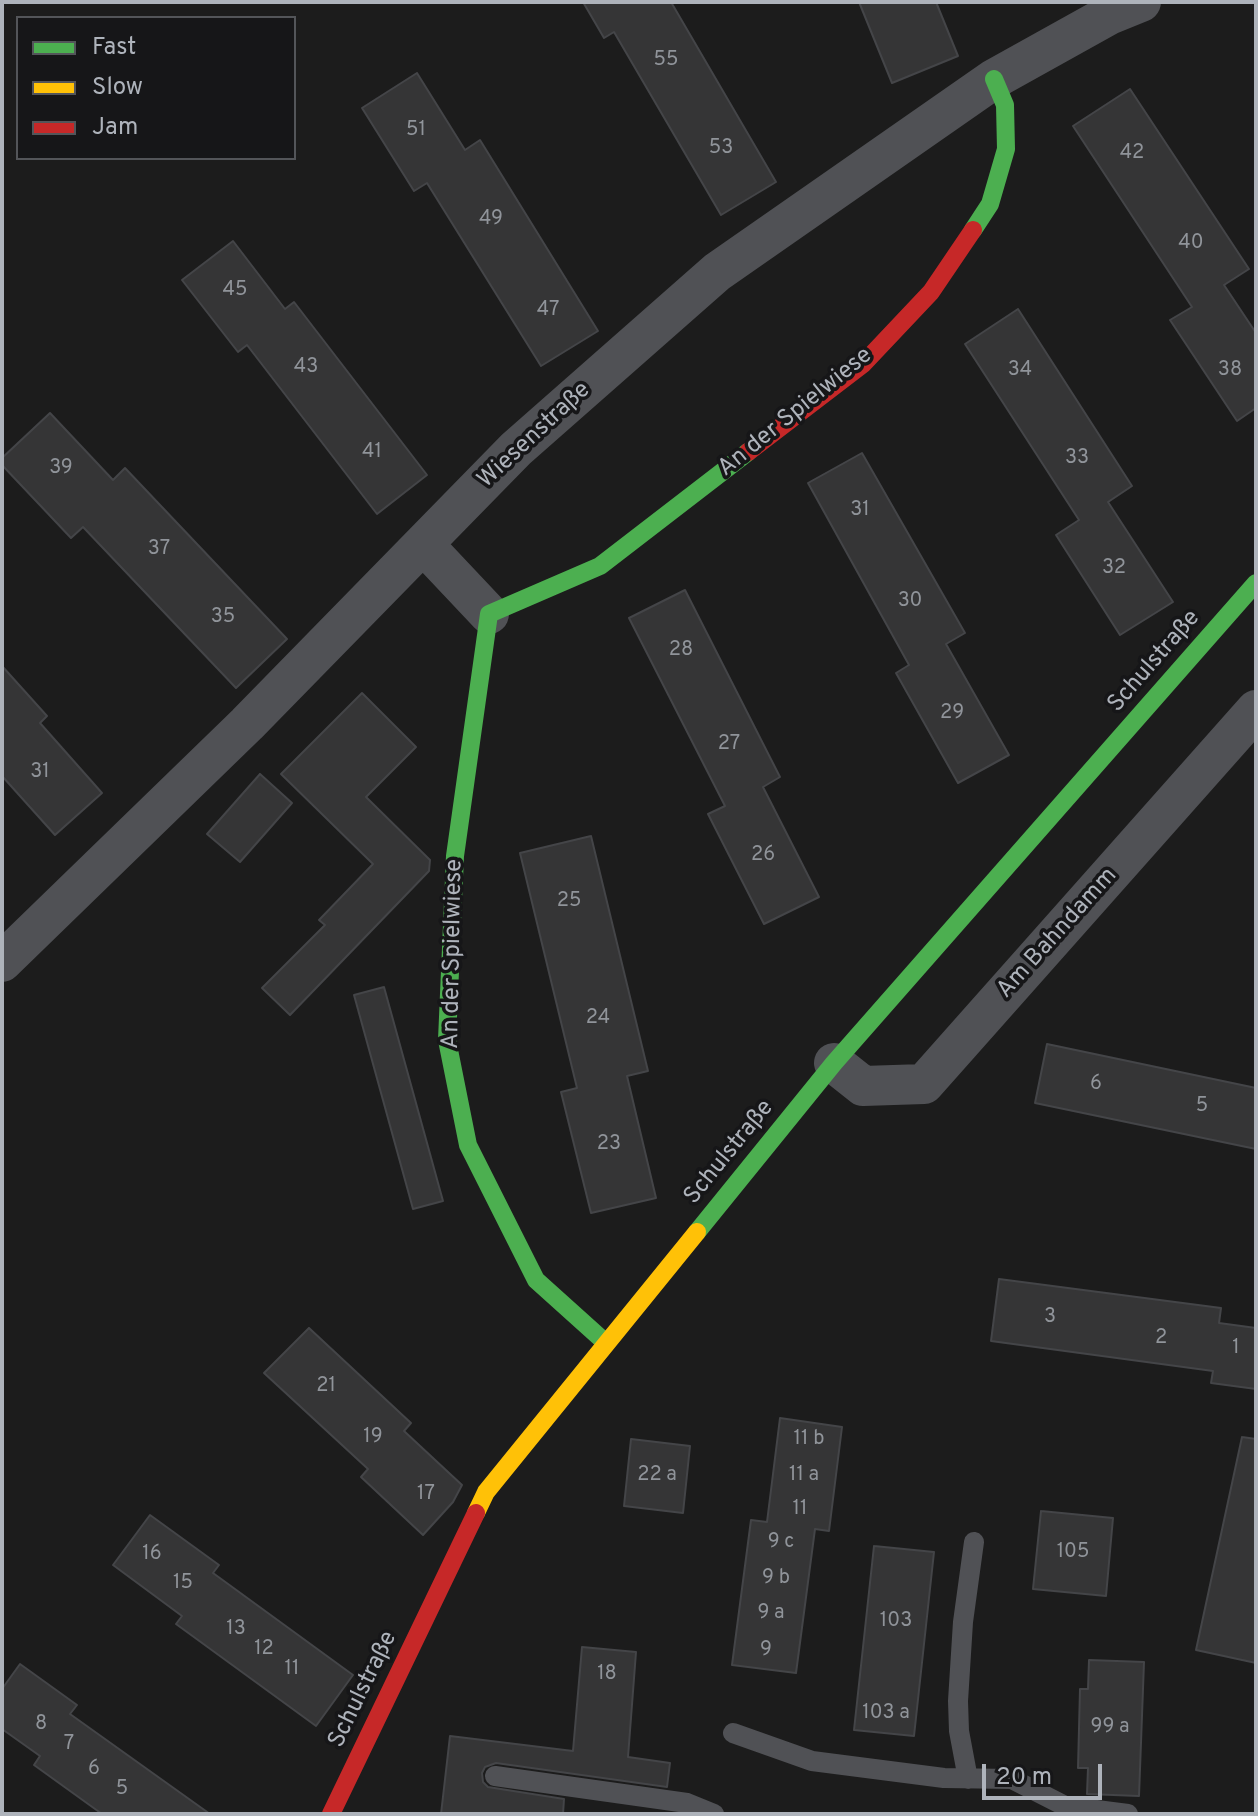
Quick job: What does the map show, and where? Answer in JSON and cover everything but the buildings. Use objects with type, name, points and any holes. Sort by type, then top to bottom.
[{"type":"street","name":"Wiesenstraße","points":[[2,962],[247,724],[516,449],[717,272],[994,79],[1109,15],[1141,2]]},
{"type":"street","name":"An der Spielwiese","points":[[606,1343],[536,1280],[468,1145],[447,1040],[455,856],[489,614],[600,566],[863,364],[912,313],[931,292],[990,204],[1006,149],[1005,105],[994,79]]},
{"type":"street","points":[[423,544],[489,614]]},
{"type":"street","name":"Schulstraße","points":[[331,1814],[486,1492],[834,1063],[1256,583]]},
{"type":"street","name":"Am Bahndamm","points":[[834,1063],[863,1086],[924,1084],[1256,710]]},
{"type":"lane","points":[[968,1779],[959,1731],[958,1701],[963,1622],[974,1542]]},
{"type":"lane","points":[[733,1733],[812,1761],[944,1778],[1012,1779],[1065,1806],[1128,1814]]},
{"type":"lane","points":[[495,1776],[687,1803],[714,1814]]},
{"type":"traffic: fast","points":[[973,230],[990,204],[1006,149],[1005,105],[994,79]]},
{"type":"traffic: fast","points":[[606,1343],[536,1280],[468,1145],[447,1040],[455,856],[489,614],[600,566],[748,452]]},
{"type":"traffic: fast","points":[[697,1232],[834,1063],[1256,583]]},
{"type":"traffic: slow","points":[[476,1513],[486,1492],[697,1232]]},
{"type":"traffic: jam","points":[[748,452],[863,364],[931,292],[973,230]]},
{"type":"traffic: jam","points":[[331,1814],[476,1513]]}]
